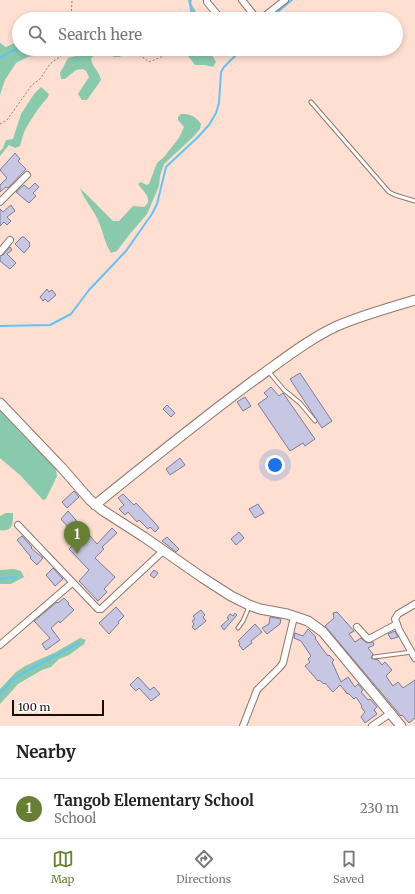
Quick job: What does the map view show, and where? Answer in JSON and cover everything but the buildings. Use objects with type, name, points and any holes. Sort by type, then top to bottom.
[{"type":"street","points":[[242,0],[251,12]]},
{"type":"street","points":[[270,12],[285,0]]},
{"type":"street","points":[[207,1],[216,12]]},
{"type":"street","points":[[0,202],[27,175]]},
{"type":"street","points":[[0,252],[10,240]]},
{"type":"street","points":[[95,505],[216,409],[268,370],[317,337],[337,326],[358,318],[415,300]]},
{"type":"street","points":[[0,403],[95,505],[203,578],[249,605],[308,621],[323,632],[401,726]]},
{"type":"street","points":[[18,526],[33,540],[95,607],[101,609],[163,551]]},
{"type":"street","points":[[0,645],[72,583]]},
{"type":"street","points":[[413,655],[397,624],[396,619],[398,614],[415,604]]},
{"type":"street","points":[[243,726],[257,690],[283,663],[294,617]]},
{"type":"street","points":[[357,627],[369,639],[397,624]]},
{"type":"street","points":[[372,726],[391,714]]},
{"type":"lane","points":[[311,102],[389,192],[415,201]]},
{"type":"lane","points":[[268,370],[284,390],[300,403],[315,421]]},
{"type":"lane","points":[[238,628],[243,621],[249,605]]},
{"type":"lane","points":[[374,657],[413,655]]},
{"type":"path","points":[[71,12],[72,0]]},
{"type":"path","points":[[140,56],[150,62],[164,56]]},
{"type":"path","points":[[0,124],[7,120],[32,85],[38,82],[50,64],[58,57]]},
{"type":"green space","points":[[188,0],[192,0],[191,3],[196,12],[191,12]]},
{"type":"green space","points":[[0,43],[6,47],[12,44],[12,56],[34,56],[28,57],[16,63],[5,80],[0,95]]},
{"type":"green space","points":[[76,56],[93,56],[91,59],[92,62],[101,80],[87,100],[82,100],[78,94],[89,77],[86,71],[83,69],[76,70],[65,79],[61,79],[60,73],[68,58]]},
{"type":"green space","points":[[188,56],[213,56],[216,62],[213,67],[195,65]]},
{"type":"green space","points":[[41,87],[49,94],[48,97],[29,123],[24,132],[20,146],[15,148],[9,145],[0,156],[0,151],[6,140],[13,139],[21,114],[34,94]]},
{"type":"green space","points":[[181,114],[188,114],[195,117],[201,124],[200,129],[164,164],[160,176],[159,186],[147,214],[117,251],[111,253],[97,218],[80,188],[113,221],[119,221],[133,206],[144,207],[148,202],[148,199],[138,184],[141,182],[146,185],[149,184],[157,163],[164,157],[179,138],[184,127],[178,120],[178,117]]},
{"type":"green space","points":[[0,411],[56,469],[57,476],[46,499],[43,500],[21,476],[0,458]]},
{"type":"green space","points":[[6,513],[13,513],[12,524],[8,530],[0,530],[0,516]]},
{"type":"green space","points":[[14,569],[21,571],[24,577],[11,584],[0,584],[0,570]]},
{"type":"green space","points":[[80,638],[86,640],[84,644],[69,655],[59,659],[51,667],[42,670],[18,684],[0,704],[0,689],[16,672]]},
{"type":"waterway","points":[[190,0],[192,12]]},
{"type":"waterway","points":[[277,12],[292,0]]},
{"type":"waterway","points":[[0,58],[12,51]]},
{"type":"waterway","points":[[0,326],[50,325],[71,314],[89,290],[126,251],[152,214],[157,204],[166,167],[198,137],[209,125],[216,113],[219,103],[221,72],[235,56]]},
{"type":"waterway","points":[[0,579],[16,577]]},
{"type":"waterway","points":[[0,694],[12,680],[79,643]]},
{"type":"place","name":"Tangob Elementary School","points":[[77,554]]}]
